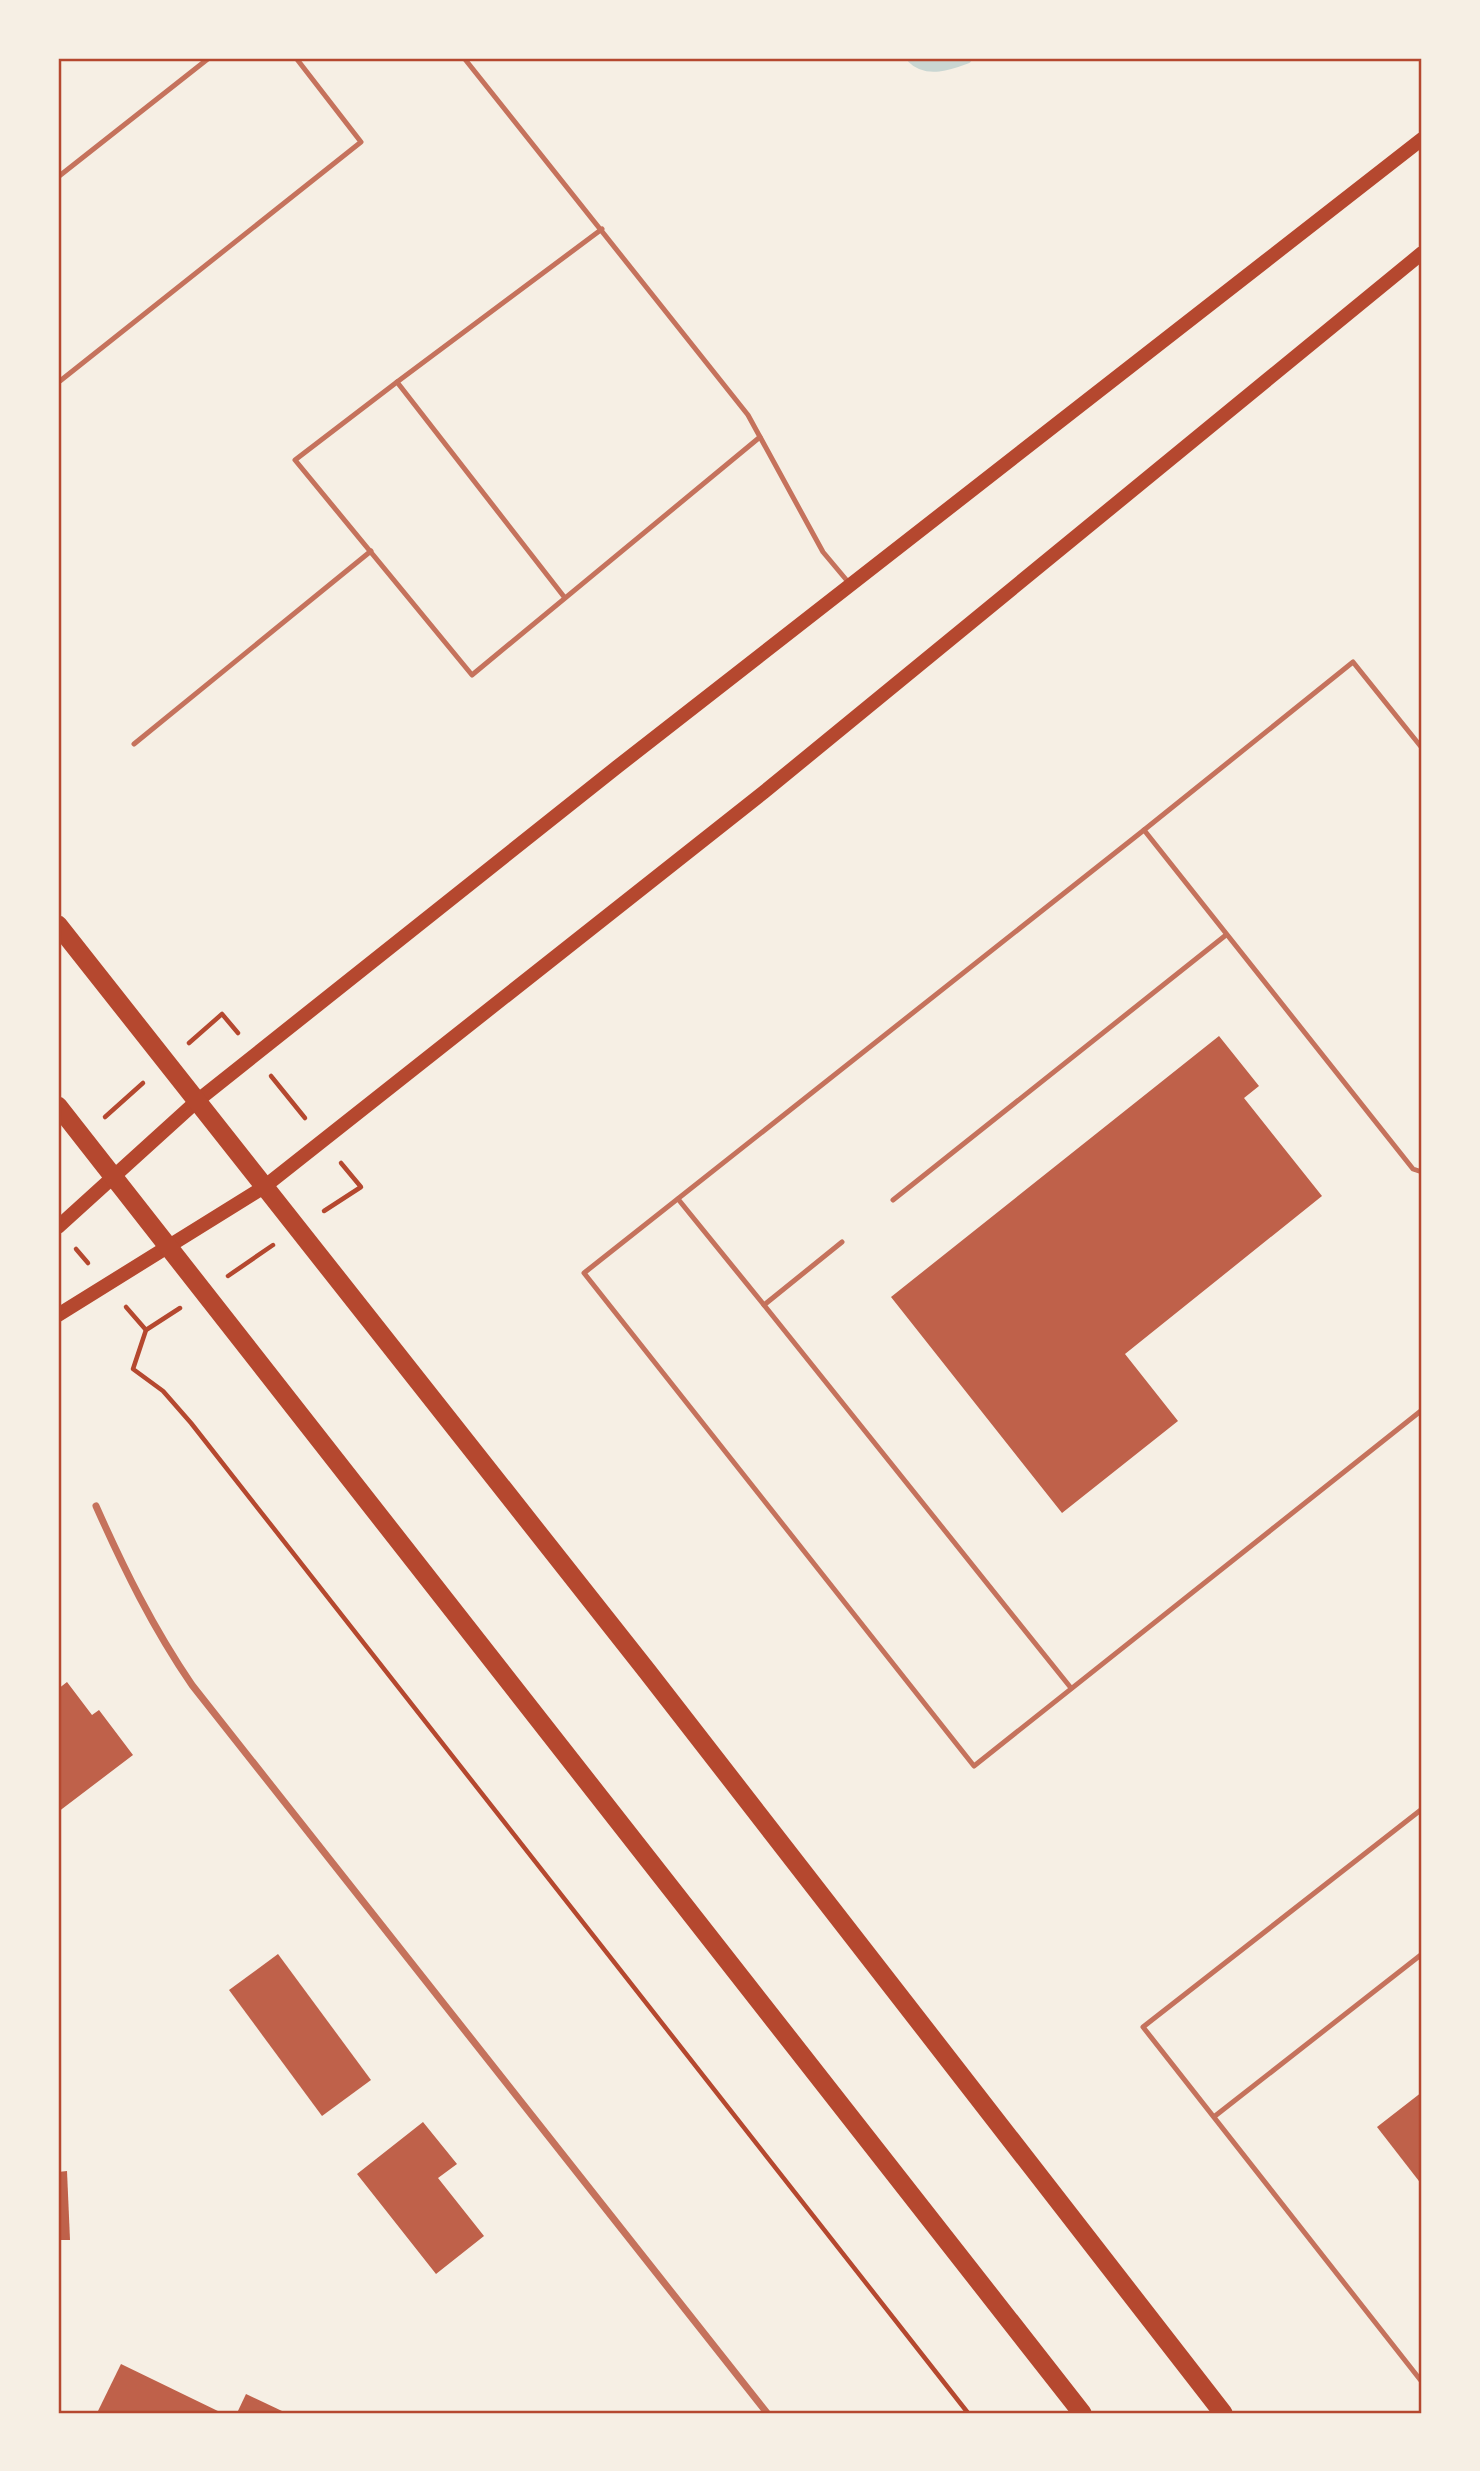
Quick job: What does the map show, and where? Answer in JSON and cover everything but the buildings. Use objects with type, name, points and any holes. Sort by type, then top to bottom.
[{"type":"highway","points":[[58,925],[655,1682],[1223,2413]]},
{"type":"highway","points":[[58,1107],[1082,2413]]},
{"type":"main road","points":[[58,1227],[197,1101],[617,767],[1422,139]]},
{"type":"main road","points":[[58,1315],[264,1186],[322,1141],[775,783],[1422,253]]},
{"type":"street","points":[[96,1506],[162,1642],[192,1685],[767,2413]]},
{"type":"lane","points":[[58,177],[209,58]]},
{"type":"lane","points":[[58,378],[60,381],[361,142],[296,58]]},
{"type":"lane","points":[[464,58],[748,415],[823,552],[851,585]]},
{"type":"lane","points":[[602,229],[295,460],[472,675],[760,437]]},
{"type":"lane","points":[[397,382],[565,598]]},
{"type":"lane","points":[[134,744],[371,551]]},
{"type":"lane","points":[[1422,748],[1353,662],[584,1273],[974,1766],[1422,1410]]},
{"type":"lane","points":[[1144,830],[1413,1169],[1422,1172]]},
{"type":"lane","points":[[893,1200],[1226,935]]},
{"type":"lane","points":[[678,1199],[1071,1688]]},
{"type":"lane","points":[[764,1305],[842,1242]]},
{"type":"lane","points":[[1422,1809],[1143,2026],[1422,2382]]},
{"type":"lane","points":[[1215,2116],[1422,1954]]},
{"type":"path","points":[[82,1137],[222,1014],[361,1187],[146,1330],[133,1369],[163,1391],[191,1423],[968,2413]]},
{"type":"waterway","points":[[913,58],[932,66],[966,58]]}]
